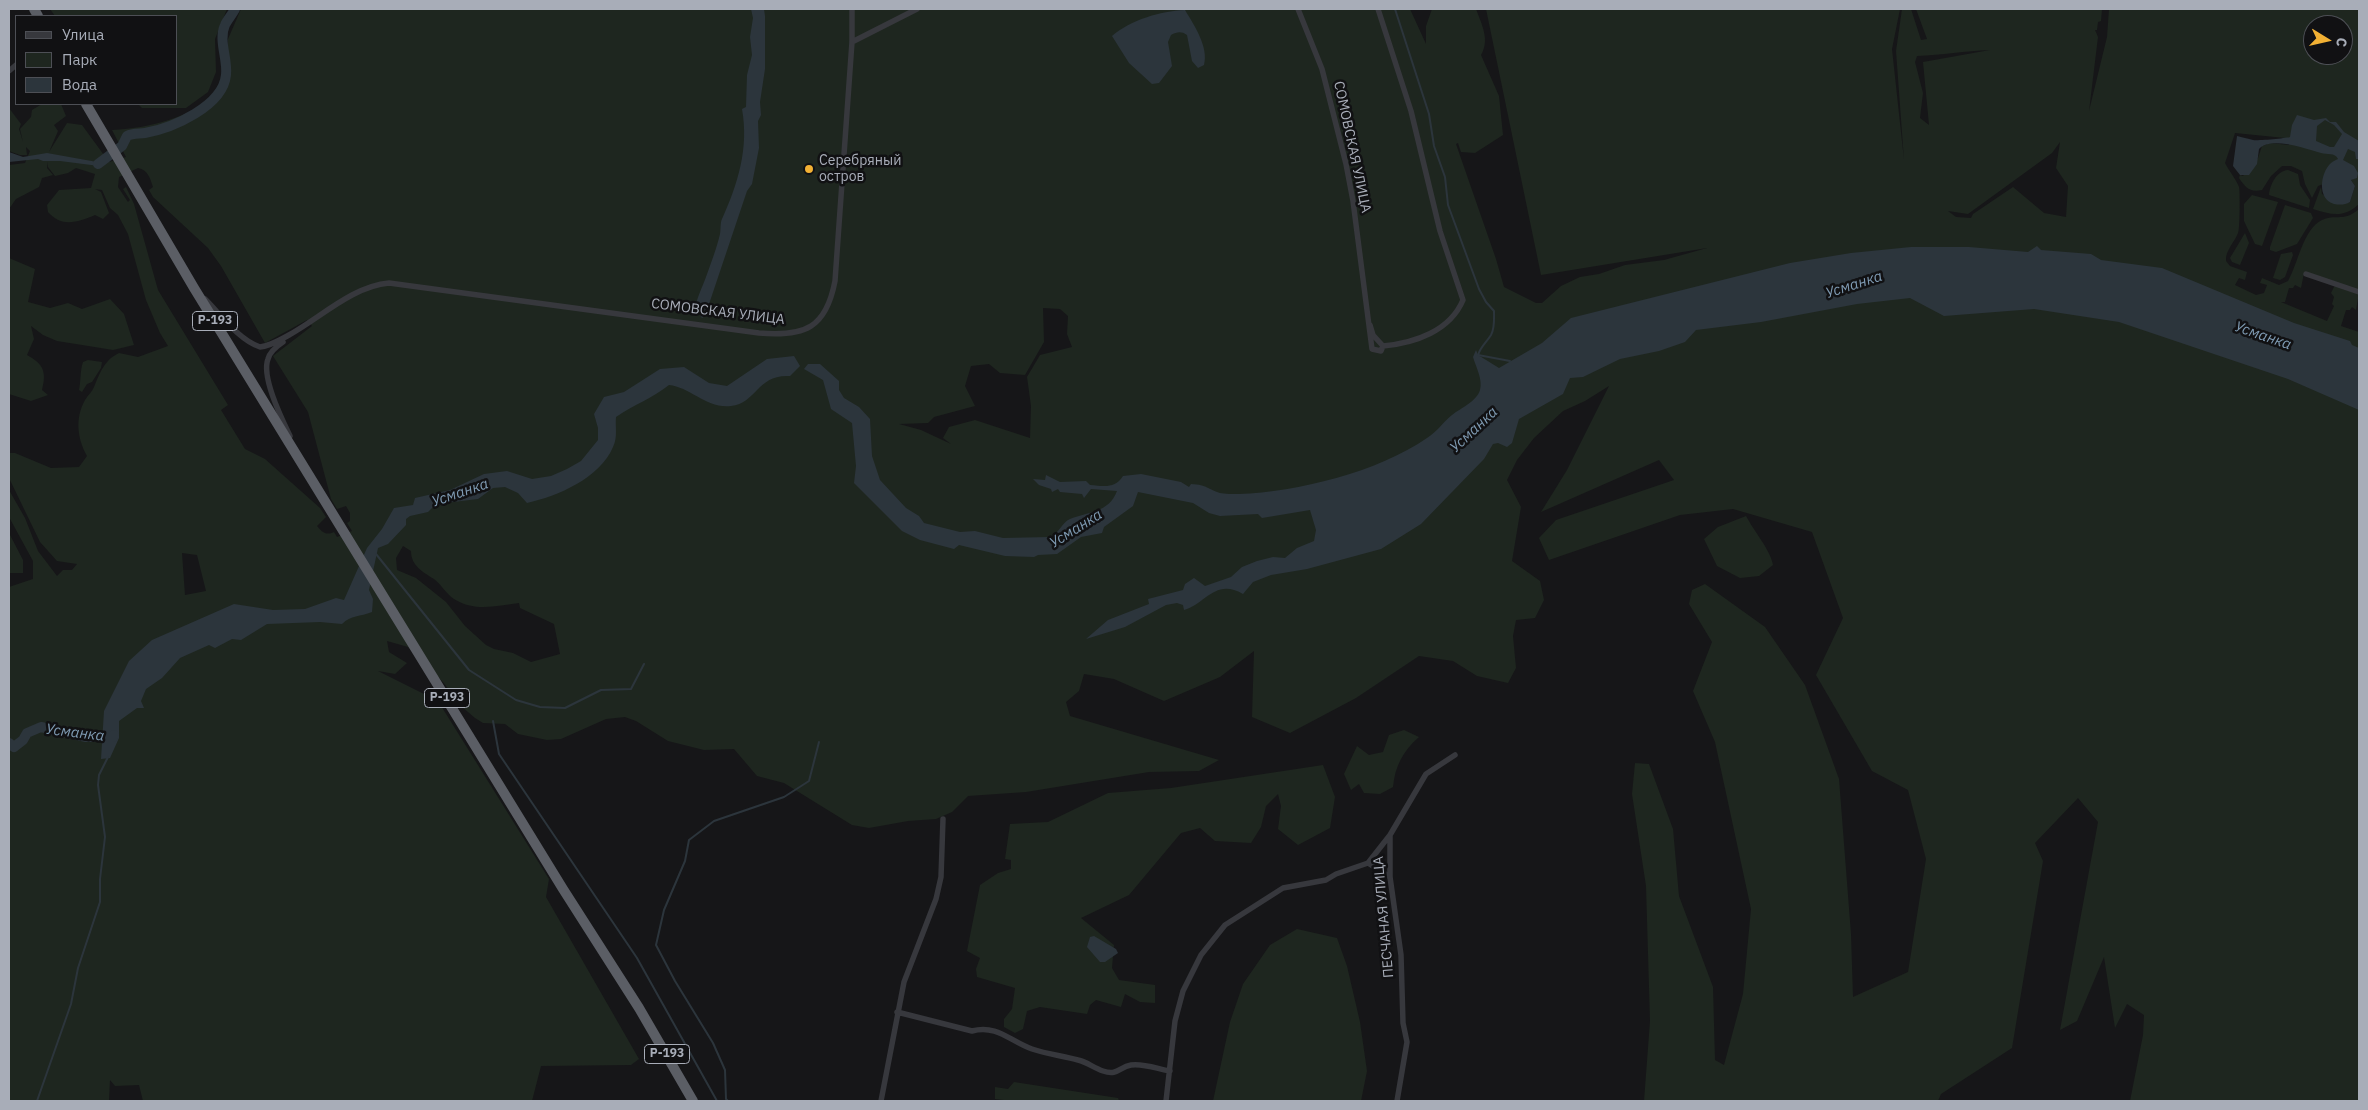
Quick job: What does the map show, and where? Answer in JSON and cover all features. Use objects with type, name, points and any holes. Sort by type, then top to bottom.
[{"type":"highway","name":"Р-193","points":[[87,105],[194,288],[563,889],[639,1008],[693,1101]]},
{"type":"street","name":"СОМОВСКАЯ УЛИЦА","points":[[307,324],[364,290],[380,284],[394,283],[760,333],[789,334],[817,324],[826,313],[835,281],[852,42],[852,9]]},
{"type":"street","points":[[852,42],[918,9]]},
{"type":"street","name":"СОМОВСКАЯ УЛИЦА","points":[[1298,9],[1322,69],[1335,114],[1353,201],[1372,349],[1381,351],[1383,346],[1373,334],[1370,325]]},
{"type":"street","points":[[1378,9],[1418,137],[1443,242],[1463,298],[1455,314],[1438,329],[1421,338],[1383,346]]},
{"type":"street","points":[[2306,274],[2359,292]]},
{"type":"street","points":[[194,288],[232,326],[258,347],[266,346],[307,324]]},
{"type":"street","points":[[300,460],[275,401],[266,364],[274,350],[307,324]]},
{"type":"street","name":"ПЕСЧАНАЯ УЛИЦА","points":[[1397,1101],[1407,1042],[1403,1023],[1401,955],[1390,877],[1390,835],[1426,774],[1455,755]]},
{"type":"street","points":[[881,1101],[904,982],[936,899],[941,877],[944,819]]},
{"type":"street","points":[[1166,1101],[1175,1021],[1182,991],[1201,955],[1225,925],[1283,888],[1326,880],[1336,874],[1368,863],[1390,835]]},
{"type":"street","points":[[1368,863],[1390,877]]},
{"type":"street","points":[[897,1012],[972,1031],[981,1028],[996,1030],[1010,1036],[1021,1045],[1041,1052],[1079,1060],[1114,1073],[1129,1065],[1170,1071]]},
{"type":"green space","points":[[50,9],[227,9],[215,39],[216,72],[208,92],[186,108],[142,108],[139,105],[178,105],[178,15],[54,15]]},
{"type":"green space","points":[[241,9],[1410,9],[1426,44],[1426,26],[1432,9],[1476,9],[1485,38],[1484,49],[1481,55],[1499,96],[1503,135],[1475,153],[1461,152],[1458,143],[1456,144],[1504,287],[1536,303],[1542,303],[1561,286],[1580,277],[1599,274],[1625,265],[1664,260],[1707,248],[1541,275],[1486,9],[1900,9],[1892,49],[1904,160],[1896,51],[1902,9],[1911,9],[1921,40],[1927,39],[1916,9],[2102,9],[2101,21],[2098,22],[2097,30],[2095,30],[2098,37],[2089,111],[2107,37],[2109,9],[2359,9],[2359,204],[2348,212],[2337,214],[2313,209],[2321,187],[2322,194],[2341,204],[2350,202],[2355,186],[2351,180],[2355,178],[2357,172],[2318,186],[2312,198],[2305,184],[2302,171],[2291,166],[2282,166],[2271,176],[2262,190],[2254,191],[2246,187],[2239,178],[2240,175],[2243,176],[2258,158],[2262,146],[2270,143],[2289,145],[2285,138],[2235,133],[2225,163],[2239,187],[2240,202],[2239,231],[2228,250],[2226,261],[2230,266],[2247,272],[2245,280],[2239,278],[2235,285],[2256,295],[2264,293],[2267,285],[2260,283],[2262,278],[2279,285],[2288,281],[2302,247],[2315,225],[2327,218],[2348,216],[2359,209],[2359,290],[2304,273],[2301,288],[2295,285],[2293,288],[2289,288],[2285,302],[2281,302],[2327,321],[2334,306],[2332,304],[2334,297],[2331,293],[2335,285],[2359,293],[2356,310],[2352,307],[2350,310],[2346,310],[2341,326],[2359,332],[2359,1101],[2130,1101],[2143,1035],[2144,1015],[2127,1004],[2115,1028],[2104,957],[2077,1021],[2060,1030],[2098,822],[2078,798],[2035,843],[2043,861],[2012,1048],[1941,1094],[1938,1101],[1644,1101],[1650,1021],[1646,886],[1632,794],[1635,763],[1649,764],[1673,829],[1679,896],[1713,987],[1715,1060],[1724,1065],[1743,994],[1751,909],[1715,742],[1693,691],[1712,642],[1689,604],[1692,590],[1705,584],[1765,627],[1805,685],[1839,779],[1851,934],[1853,997],[1908,972],[1926,859],[1908,790],[1872,771],[1816,675],[1843,618],[1812,532],[1733,509],[1680,515],[1549,560],[1539,538],[1556,520],[1674,480],[1659,460],[1541,512],[1567,470],[1609,386],[1585,401],[1563,411],[1534,438],[1517,460],[1507,480],[1521,507],[1512,561],[1540,581],[1544,600],[1535,618],[1516,620],[1513,636],[1516,668],[1508,683],[1477,676],[1453,661],[1419,656],[1356,698],[1290,733],[1252,717],[1254,651],[1220,677],[1164,701],[1114,679],[1084,674],[1079,691],[1066,702],[1070,716],[1219,760],[1199,771],[1149,772],[1026,792],[968,796],[952,812],[936,819],[908,821],[869,828],[852,825],[784,783],[757,776],[734,749],[704,750],[668,741],[636,721],[625,717],[606,719],[561,739],[547,740],[518,734],[505,724],[483,723],[461,706],[443,682],[408,647],[387,641],[389,652],[407,663],[395,674],[378,671],[438,701],[549,879],[546,897],[639,1059],[631,1065],[541,1066],[532,1101],[143,1101],[139,1085],[115,1086],[110,1080],[109,1101],[9,1101],[9,587],[33,579],[33,561],[9,517],[9,490],[25,518],[38,551],[57,576],[63,570],[72,570],[77,564],[57,561],[40,542],[9,478],[9,453],[15,453],[51,468],[79,467],[87,456],[79,435],[80,414],[85,400],[93,389],[106,363],[119,353],[138,357],[168,346],[160,333],[146,300],[128,234],[118,215],[110,208],[102,190],[95,189],[101,192],[109,213],[103,219],[95,215],[82,220],[65,222],[53,217],[48,212],[47,205],[59,190],[91,188],[95,174],[76,168],[68,173],[55,176],[48,167],[48,162],[47,168],[53,175],[42,178],[39,187],[16,199],[9,209],[9,165],[25,163],[30,151],[26,147],[27,155],[20,155],[9,151],[9,108],[21,124],[19,129],[23,142],[20,129],[31,117],[32,110],[40,105],[61,105],[66,116],[54,125],[58,131],[49,152],[67,123],[82,125],[109,162],[126,157],[112,130],[156,124],[194,110],[221,97],[228,80],[228,39]],"holes":[[[1990,50],[1923,62],[1929,125],[1920,118],[1923,93],[1915,62],[1917,56]],[[2060,142],[2056,168],[2068,186],[2066,217],[2044,213],[2013,187],[1973,214],[1971,218],[1956,217],[1948,211],[1968,214],[2052,153]],[[138,168],[150,178],[153,187],[149,190],[153,197],[208,248],[221,266],[265,343],[307,320],[312,326],[273,356],[308,412],[331,499],[337,509],[346,506],[350,513],[350,521],[347,523],[352,531],[337,537],[334,532],[329,534],[322,532],[317,526],[326,517],[320,508],[265,459],[245,449],[221,410],[228,405],[158,290],[134,204],[126,187],[123,189],[130,200],[128,202],[118,187],[119,177]],[[1043,308],[1060,309],[1068,316],[1067,334],[1072,347],[1040,355],[1027,377],[1031,406],[1030,438],[975,420],[949,427],[943,438],[951,444],[921,430],[899,424],[928,423],[934,417],[975,406],[965,386],[971,366],[989,364],[1000,373],[1025,375],[1044,342]],[[403,546],[411,551],[413,561],[418,568],[437,581],[451,597],[462,603],[478,607],[519,603],[520,608],[554,624],[560,654],[531,662],[513,653],[494,649],[486,645],[465,626],[446,602],[416,578],[397,570],[396,558]],[[182,553],[197,555],[206,591],[185,595]]]},
{"type":"green space","points":[[2288,170],[2298,174],[2300,185],[2310,200],[2309,208],[2269,195],[2274,179],[2280,173]]},
{"type":"green space","points":[[2252,195],[2278,202],[2262,246],[2255,244],[2244,221],[2244,204]]},
{"type":"green space","points":[[2285,205],[2311,213],[2313,218],[2297,244],[2276,252],[2270,250],[2270,247]]},
{"type":"green space","points":[[2245,233],[2249,243],[2240,265],[2232,262],[2230,258]]},
{"type":"green space","points":[[2292,252],[2293,255],[2285,277],[2280,280],[2273,278],[2281,254]]},
{"type":"green space","points":[[9,258],[35,269],[28,302],[50,308],[68,303],[82,309],[110,299],[124,314],[134,345],[113,350],[57,341],[43,335],[31,326],[34,339],[27,355],[40,365],[44,373],[42,390],[48,395],[31,401],[9,394]]},
{"type":"green space","points":[[88,360],[102,362],[101,368],[92,382],[87,384],[82,392],[79,390],[81,368],[83,362]]},
{"type":"green space","points":[[1746,516],[1766,547],[1773,565],[1759,576],[1740,578],[1717,566],[1704,539],[1718,527]]},
{"type":"green space","points":[[9,533],[23,560],[23,573],[9,573]]},
{"type":"green space","points":[[1404,730],[1419,737],[1408,748],[1401,759],[1393,787],[1380,794],[1364,793],[1359,784],[1351,790],[1344,774],[1357,746],[1369,755],[1383,752],[1389,735]]},
{"type":"green space","points":[[1323,765],[1335,797],[1330,828],[1298,845],[1278,829],[1281,806],[1278,794],[1266,806],[1261,827],[1251,843],[1215,841],[1200,828],[1181,833],[1129,895],[1081,918],[1114,945],[1112,968],[1119,980],[1155,985],[1155,1003],[1140,1002],[1125,994],[1121,1007],[1096,1000],[1090,1005],[1087,1014],[1040,1007],[1027,1011],[1023,1029],[1015,1033],[1004,1027],[1004,1019],[1012,1009],[1015,988],[977,977],[976,969],[980,958],[967,951],[980,885],[998,873],[1011,869],[1011,860],[1005,859],[1010,824],[1048,822],[1108,793],[1171,788]]},
{"type":"green space","points":[[1297,929],[1337,938],[1347,966],[1360,1022],[1367,1071],[1361,1101],[1213,1101],[1230,1022],[1243,984],[1270,945]]},
{"type":"green space","points":[[1014,1082],[1118,1098],[1119,1101],[1012,1101],[995,1099],[995,1087],[1008,1089]]},
{"type":"water","points":[[751,9],[764,9],[765,16],[765,69],[760,102],[761,115],[758,121],[759,148],[752,184],[747,191],[705,316],[702,318],[695,309],[698,297],[717,244],[721,221],[733,193],[741,166],[744,138],[742,109],[746,107],[747,75],[752,55],[750,37],[753,18]]},
{"type":"water","points":[[1185,10],[1203,44],[1204,65],[1198,68],[1192,61],[1187,35],[1181,32],[1175,33],[1171,35],[1168,42],[1172,66],[1159,83],[1152,84],[1129,63],[1112,36],[1128,25],[1146,17]]},
{"type":"water","points":[[2297,115],[2314,120],[2326,118],[2330,122],[2336,122],[2344,132],[2359,141],[2359,159],[2356,159],[2355,152],[2348,149],[2343,160],[2354,166],[2358,173],[2357,178],[2351,180],[2355,186],[2350,202],[2334,204],[2325,197],[2322,185],[2324,173],[2331,163],[2338,159],[2333,155],[2280,143],[2264,145],[2259,149],[2257,164],[2249,175],[2240,175],[2233,166],[2237,136],[2251,140],[2290,137],[2292,125]],"holes":[[[2325,120],[2334,125],[2342,134],[2334,147],[2316,141],[2317,126]]]},
{"type":"water","points":[[9,152],[23,157],[47,153],[97,162],[105,154],[109,159],[99,166],[38,159],[9,162]]},
{"type":"water","points":[[2037,246],[2041,250],[2091,254],[2101,260],[2162,268],[2294,323],[2350,341],[2352,345],[2359,348],[2359,410],[2288,379],[2119,322],[2034,309],[1944,316],[1910,298],[1857,304],[1761,322],[1696,330],[1685,342],[1659,351],[1620,359],[1583,377],[1570,378],[1563,394],[1519,419],[1512,443],[1507,447],[1498,443],[1493,444],[1484,459],[1421,524],[1381,549],[1307,569],[1271,575],[1253,582],[1243,594],[1233,590],[1218,590],[1184,610],[1183,605],[1177,603],[1166,605],[1125,627],[1086,639],[1108,620],[1149,604],[1148,599],[1183,590],[1185,584],[1194,578],[1205,586],[1231,577],[1242,567],[1257,561],[1273,557],[1285,558],[1297,548],[1314,541],[1316,530],[1310,510],[1262,518],[1258,514],[1220,516],[1209,513],[1193,503],[1138,492],[1133,506],[1104,527],[1102,533],[1081,537],[1057,554],[1034,557],[1005,556],[959,545],[954,549],[920,540],[902,531],[854,483],[856,466],[852,423],[831,409],[823,380],[804,369],[808,364],[820,364],[839,381],[839,390],[844,398],[859,407],[870,419],[872,456],[880,480],[906,508],[919,516],[924,523],[960,532],[975,531],[1003,538],[1050,537],[1067,521],[1097,511],[1109,504],[1117,491],[1091,489],[1084,498],[1082,494],[1060,492],[1058,489],[1052,492],[1051,489],[1039,485],[1033,479],[1045,480],[1046,475],[1060,482],[1086,481],[1090,485],[1104,486],[1113,485],[1123,476],[1141,474],[1181,482],[1189,487],[1191,484],[1204,486],[1220,493],[1239,494],[1286,489],[1336,478],[1385,461],[1407,450],[1431,436],[1452,415],[1472,401],[1478,394],[1481,386],[1473,357],[1476,350],[1478,355],[1499,368],[1542,343],[1571,318],[1790,263],[1851,253],[1911,247],[1969,247],[2028,252]]},
{"type":"water","points":[[794,356],[800,366],[790,376],[771,379],[740,404],[722,406],[714,404],[669,385],[616,417],[615,440],[607,458],[598,468],[577,484],[552,496],[527,503],[518,493],[505,487],[493,488],[478,499],[445,503],[433,507],[428,512],[410,516],[406,519],[406,525],[388,544],[378,548],[369,590],[373,599],[372,612],[352,618],[342,624],[320,622],[267,624],[241,640],[232,639],[215,648],[209,645],[180,658],[162,678],[146,689],[141,701],[144,708],[137,708],[119,721],[119,738],[110,758],[101,759],[104,711],[129,661],[152,640],[234,604],[273,610],[305,609],[336,598],[344,600],[367,548],[382,529],[394,508],[413,505],[415,498],[450,490],[484,474],[507,471],[532,479],[551,476],[567,469],[581,461],[598,440],[598,428],[594,414],[604,397],[624,392],[660,369],[684,367],[709,383],[727,386],[767,359]]},
{"type":"water","points":[[1094,936],[1116,949],[1118,953],[1105,962],[1100,962],[1087,947],[1090,937]]},
{"type":"waterway","points":[[98,164],[122,146],[127,136],[145,133],[182,121],[206,106],[216,96],[223,86],[226,75],[223,31],[235,9]]},
{"type":"waterway","points":[[1395,9],[1429,114],[1434,146],[1445,177],[1448,205],[1479,289],[1486,302],[1494,311],[1492,332],[1478,355],[1510,361]]},
{"type":"waterway","points":[[376,554],[469,670],[516,700],[540,707],[565,708],[601,690],[631,689],[644,664]]},
{"type":"waterway","points":[[493,721],[499,754],[637,958],[717,1101]]},
{"type":"waterway","name":"Усманка","points":[[9,743],[14,747],[23,740],[27,733],[41,727],[86,737],[113,737],[114,735]]},
{"type":"waterway","points":[[728,1101],[726,1099],[725,1070],[713,1043],[675,981],[656,945],[664,910],[685,861],[689,840],[714,821],[784,797],[809,781],[819,742]]},
{"type":"waterway","points":[[37,1101],[71,1004],[78,968],[100,902],[100,879],[105,837],[98,785],[99,775],[108,757]]},
{"type":"place","name":"Серебряный остров","points":[[809,169]]}]
